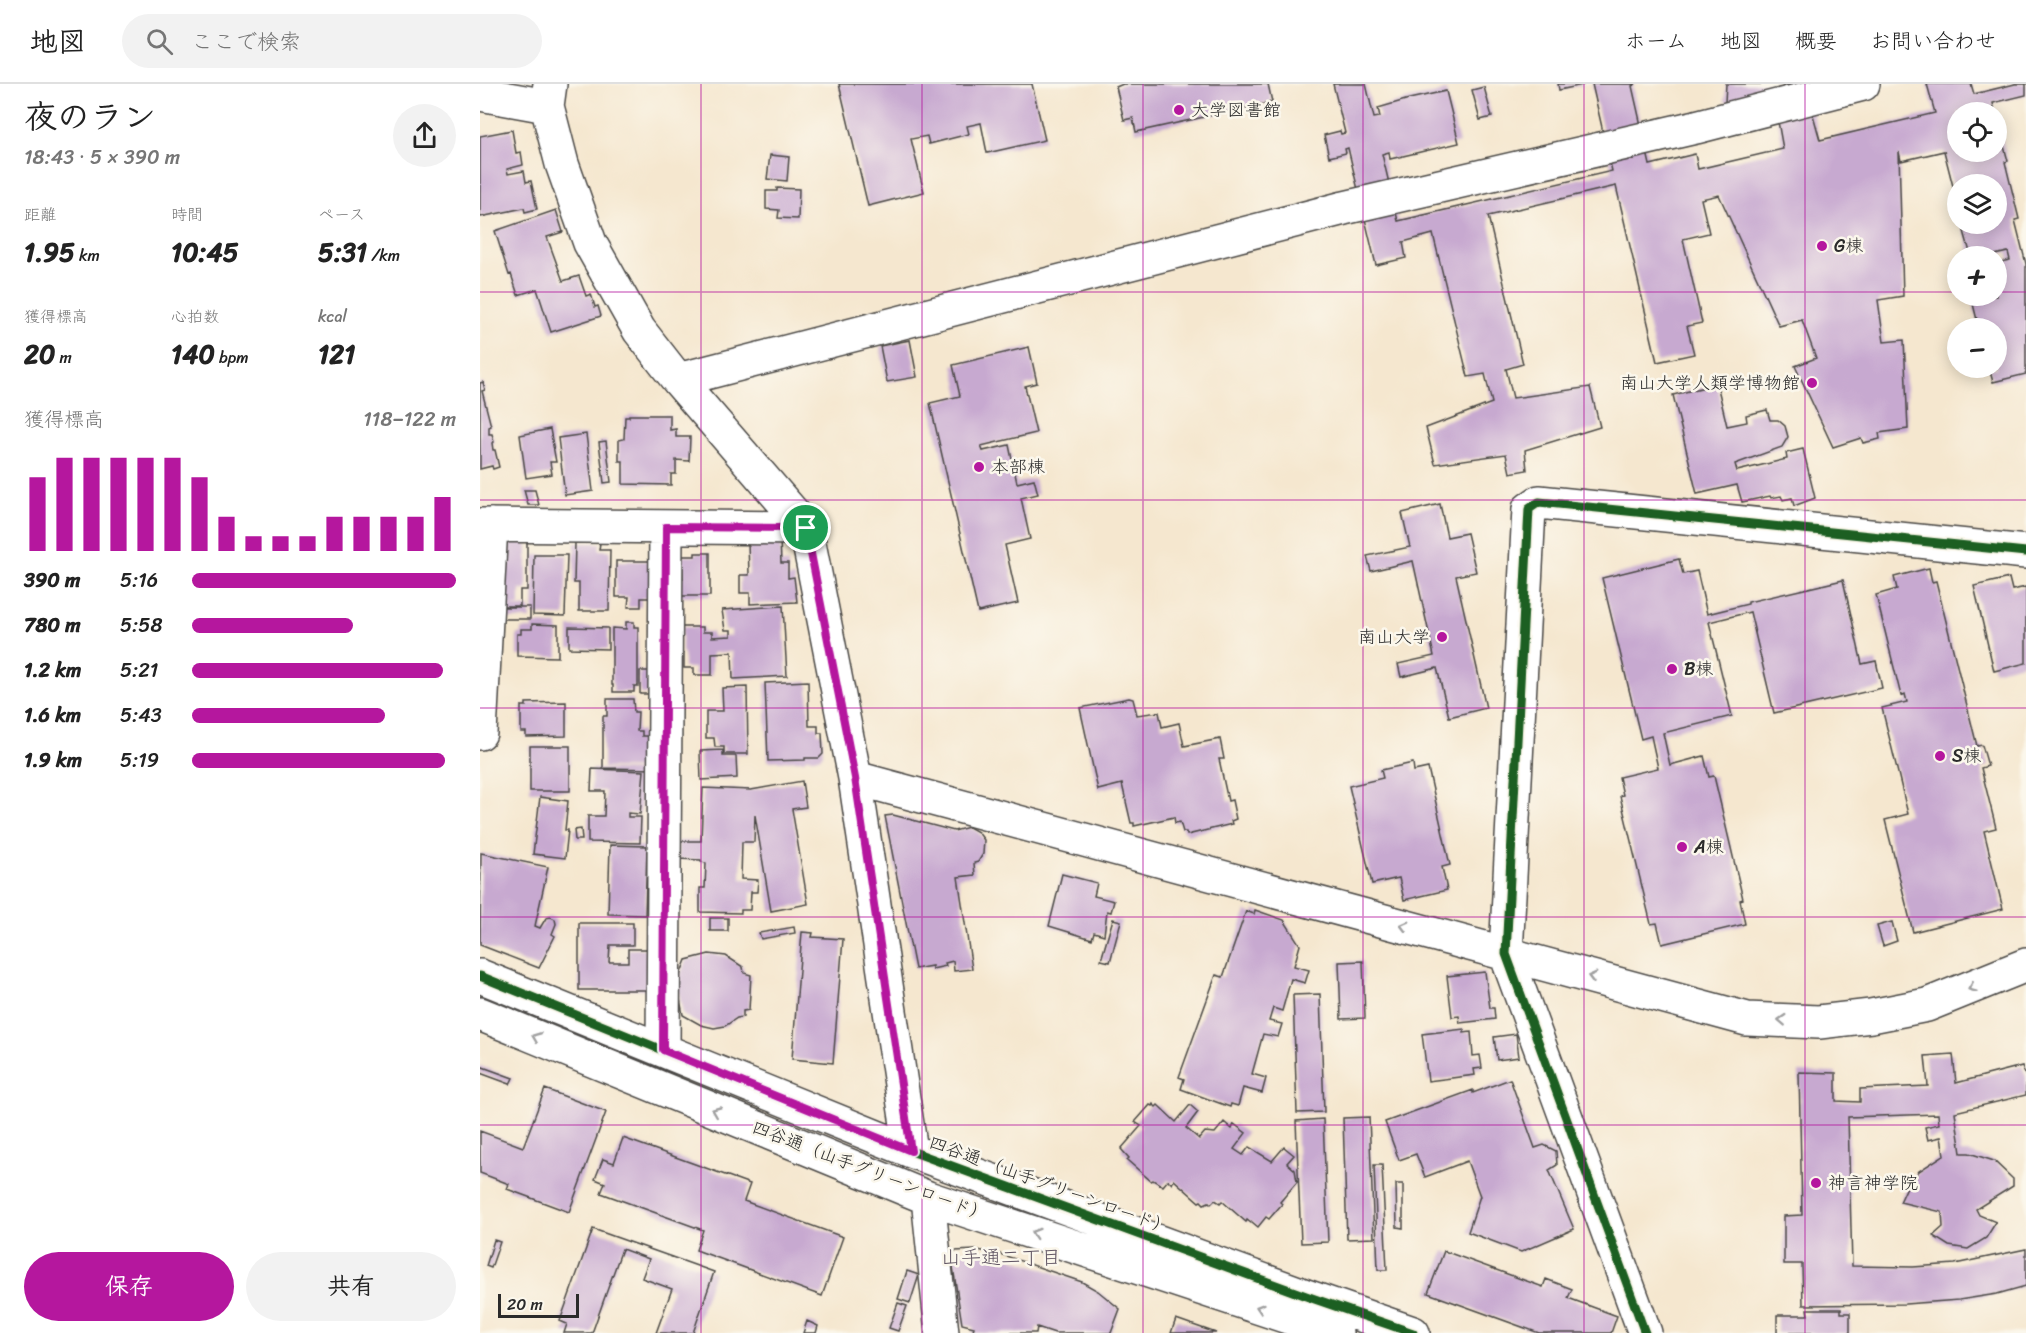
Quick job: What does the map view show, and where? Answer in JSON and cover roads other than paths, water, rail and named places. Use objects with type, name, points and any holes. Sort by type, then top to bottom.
[{"type":"street","points":[[678,381],[1344,208],[1696,127],[1863,84]]},
{"type":"street","points":[[480,94],[549,95],[562,164],[590,243],[639,330],[678,381],[806,528],[855,778],[911,1151]]},
{"type":"street","points":[[1645,1333],[1506,954],[1530,509],[1539,501],[2026,552]]},
{"type":"street","points":[[480,733],[485,525],[806,528]]},
{"type":"street","points":[[663,1050],[666,527]]},
{"type":"street","points":[[855,778],[1747,1019],[1819,1022],[1871,1016],[1926,1005],[2026,965]]},
{"type":"street","name":"四谷通 （山手グリーンロード）","points":[[480,976],[911,1151],[1413,1333]]},
{"type":"street","name":"四谷通（山手グリーンロード）","points":[[480,1014],[928,1198],[1336,1333]]},
{"type":"street","points":[[928,1198],[942,1333]]},
{"type":"place","name":"大学図書館","points":[[1179,110]]},
{"type":"place","name":"G棟","points":[[1822,246]]},
{"type":"place","name":"南山大学人類学博物館","points":[[1812,383]]},
{"type":"place","name":"本部棟","points":[[979,467]]},
{"type":"place","name":"南山大学","points":[[1442,637]]},
{"type":"place","name":"B棟","points":[[1672,669]]},
{"type":"place","name":"S棟","points":[[1940,756]]},
{"type":"place","name":"A棟","points":[[1682,847]]},
{"type":"place","name":"神言神学院","points":[[1816,1183]]},
{"type":"district","name":"山手通二丁目","points":[[1001,1257]]}]
